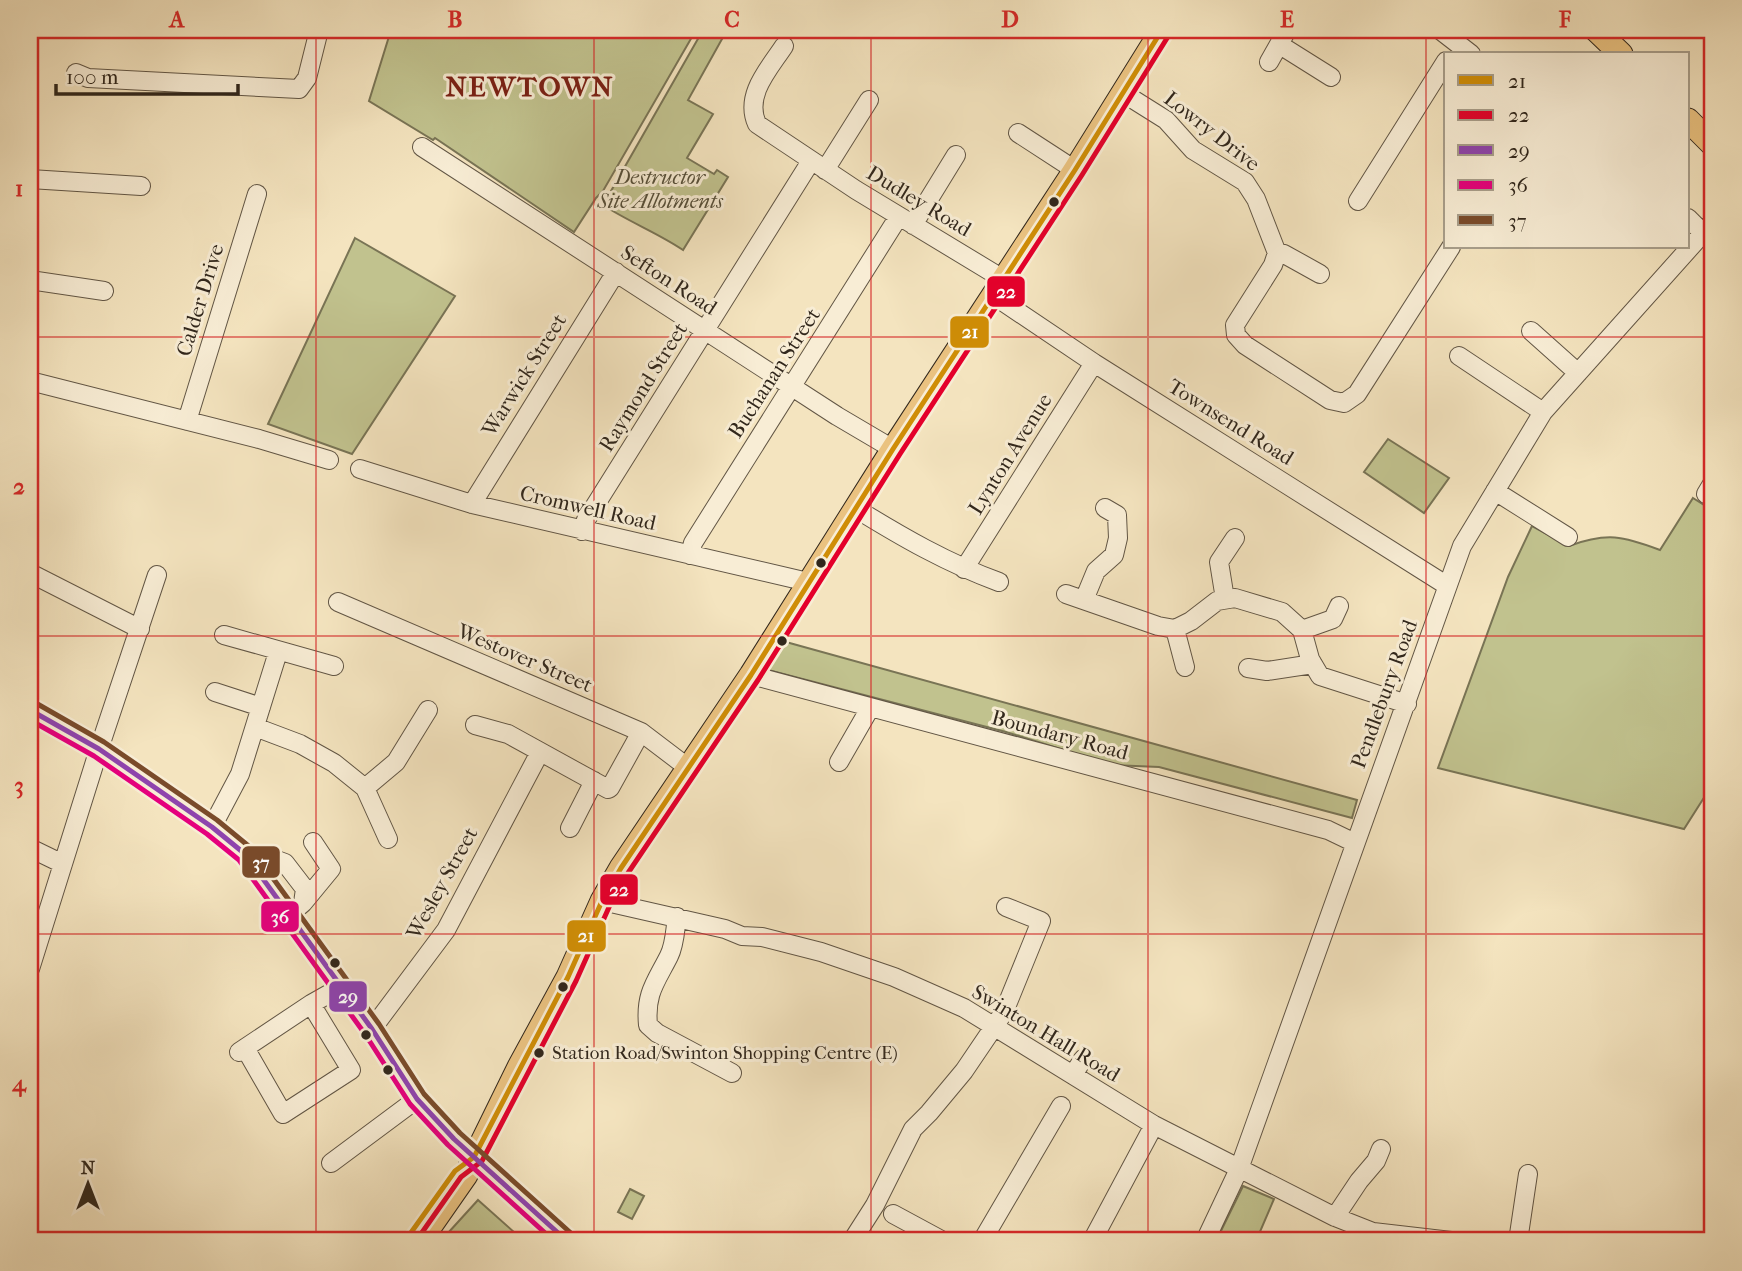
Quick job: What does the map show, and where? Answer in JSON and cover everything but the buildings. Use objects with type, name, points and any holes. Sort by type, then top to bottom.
[{"type":"main road","points":[[420,1241],[466,1175],[568,977],[602,901],[621,867],[754,671],[855,508],[1075,170],[1162,30]]},
{"type":"main road","points":[[1602,32],[1619,52]]},
{"type":"main road","points":[[1690,122],[1712,144]]},
{"type":"main road","points":[[30,710],[99,749],[212,827],[245,854],[297,908],[341,987],[418,1099],[474,1157],[567,1241]]},
{"type":"main road","points":[[405,1241],[454,1171],[474,1157]]},
{"type":"street","points":[[76,73],[88,78],[299,89],[307,78],[319,30]]},
{"type":"street","points":[[1440,30],[1460,51]]},
{"type":"street","points":[[1269,62],[1283,37],[1331,77]]},
{"type":"street","name":"Dudley Road","points":[[784,46],[753,98],[753,116],[757,124],[818,166],[906,220],[998,287]]},
{"type":"street","points":[[1359,201],[1444,64]]},
{"type":"street","name":"Lowry Drive","points":[[1123,93],[1166,120],[1193,150],[1245,182],[1256,200],[1277,253]]},
{"type":"street","name":"Raymond Street","points":[[582,531],[586,520],[705,330],[818,166],[869,100]]},
{"type":"street","points":[[1018,133],[1075,170]]},
{"type":"street","name":"Sefton Road","points":[[422,146],[893,449]]},
{"type":"street","name":"Buchanan Street","points":[[690,555],[693,543],[792,386],[906,220],[956,155]]},
{"type":"street","points":[[30,178],[141,186]]},
{"type":"street","name":"Calder Drive","points":[[187,421],[257,194]]},
{"type":"street","points":[[1690,219],[1707,228]]},
{"type":"street","name":"Pendlebury Road","points":[[1690,247],[1707,228]]},
{"type":"street","points":[[1320,274],[1284,254],[1277,253],[1273,265],[1235,325],[1236,335],[1245,345],[1330,400],[1344,403],[1357,394],[1450,248]]},
{"type":"street","name":"Pendlebury Road","points":[[1205,1241],[1239,1169],[1462,546],[1544,412],[1689,248]]},
{"type":"street","name":"Warwick Street","points":[[472,504],[616,272]]},
{"type":"street","points":[[30,280],[104,291]]},
{"type":"street","name":"Townsend Road","points":[[998,287],[1094,363],[1446,585]]},
{"type":"street","points":[[1531,331],[1578,373]]},
{"type":"street","points":[[1459,356],[1544,412]]},
{"type":"street","name":"Lynton Avenue","points":[[964,569],[1094,363]]},
{"type":"street","points":[[30,381],[329,460]]},
{"type":"street","name":"Cromwell Road","points":[[360,469],[472,504],[690,555],[805,587]]},
{"type":"street","points":[[1496,491],[1567,537]]},
{"type":"street","points":[[855,508],[909,542],[964,569],[999,582]]},
{"type":"street","points":[[1118,511],[1118,538],[1114,555],[1096,571],[1075,597],[1158,626],[1175,629],[1191,621],[1217,601],[1235,598],[1282,612],[1302,630],[1312,664],[1320,676],[1407,704]]},
{"type":"street","points":[[1225,600],[1219,562],[1235,538]]},
{"type":"street","points":[[30,573],[140,629]]},
{"type":"street","points":[[30,969],[34,940],[63,864],[157,575]]},
{"type":"street","name":"Westover Street","points":[[338,603],[641,732],[687,767]]},
{"type":"street","points":[[1302,630],[1334,619],[1339,606]]},
{"type":"street","points":[[1175,629],[1185,667]]},
{"type":"street","points":[[223,635],[334,666]]},
{"type":"street","points":[[212,827],[240,774],[278,652]]},
{"type":"street","points":[[1248,668],[1267,671],[1312,664]]},
{"type":"street","name":"Boundary Road","points":[[754,671],[870,708],[1328,830],[1355,843]]},
{"type":"street","points":[[215,692],[261,707]]},
{"type":"street","points":[[839,762],[870,708]]},
{"type":"street","points":[[365,788],[396,762],[428,710]]},
{"type":"street","points":[[475,725],[508,734],[610,788],[641,732]]},
{"type":"street","points":[[255,727],[300,744],[334,763],[365,788],[388,839]]},
{"type":"street","name":"Wesley Street","points":[[372,1029],[446,930],[540,752]]},
{"type":"street","points":[[570,828],[601,785]]},
{"type":"street","points":[[297,908],[331,869],[313,842]]},
{"type":"street","points":[[30,848],[63,864]]},
{"type":"street","name":"Swinton Hall Road","points":[[602,901],[677,917],[742,936],[762,937],[894,977],[964,1008],[1073,1082],[1335,1217],[1373,1232],[1451,1241]]},
{"type":"street","points":[[852,1241],[875,1205],[913,1129],[964,1071],[1004,1012],[1041,921],[1006,908]]},
{"type":"street","points":[[677,917],[670,954],[652,984],[648,1000],[648,1024],[657,1033],[732,1073]]},
{"type":"street","points":[[311,1004],[351,1070],[284,1114],[242,1050],[311,1004],[341,987]]},
{"type":"street","points":[[982,1241],[1073,1082]]},
{"type":"street","points":[[331,1163],[418,1099]]},
{"type":"street","points":[[1092,1241],[1154,1125]]},
{"type":"street","points":[[1335,1217],[1376,1161],[1381,1149]]},
{"type":"street","points":[[1518,1241],[1528,1174]]},
{"type":"street","points":[[893,1214],[943,1241]]},
{"type":"green space","points":[[391,30],[696,30],[603,191],[574,232],[435,138],[433,140],[369,101]]},
{"type":"green space","name":"Destructor Site Allotments","points":[[703,30],[727,30],[688,100],[713,114],[687,158],[714,174],[717,170],[728,177],[683,250],[603,205]]},
{"type":"green space","points":[[355,238],[455,296],[352,454],[268,424]]},
{"type":"green space","points":[[1388,439],[1449,478],[1424,513],[1364,472]]},
{"type":"green space","points":[[1693,498],[1712,510],[1712,785],[1684,829],[1438,768],[1508,577],[1532,526],[1569,546],[1605,537],[1625,539],[1660,550]]},
{"type":"green space","points":[[786,642],[1357,800],[1352,818],[1159,767],[1112,765],[1006,732],[768,670]]},
{"type":"green space","points":[[1243,1186],[1274,1199],[1256,1241],[1216,1241]]},
{"type":"green space","points":[[630,1189],[644,1196],[632,1219],[618,1212]]},
{"type":"green space","points":[[478,1200],[524,1241],[457,1241],[448,1233]]},
{"type":"transit line","name":"21","points":[[405,1241],[455,1171],[474,1157],[568,977],[602,901],[621,868],[751,675],[1162,30]]},
{"type":"transit line","name":"22","points":[[416,1241],[461,1177],[482,1161],[576,981],[610,905],[628,873],[758,680],[1169,35]]},
{"type":"transit line","name":"37","points":[[34,702],[104,742],[217,820],[251,848],[379,1024],[424,1094],[460,1133],[573,1235]]},
{"type":"transit line","name":"29","points":[[30,710],[99,749],[212,827],[245,854],[372,1029],[417,1099],[454,1139],[567,1241]]},
{"type":"transit line","name":"36","points":[[30,720],[94,756],[207,834],[239,860],[365,1034],[410,1104],[448,1145],[554,1241]]},
{"type":"place","name":"Station Road/Swinton Shopping Centre (E)","points":[[539,1053]]},
{"type":"district","name":"NEWTOWN","points":[[530,86]]}]
